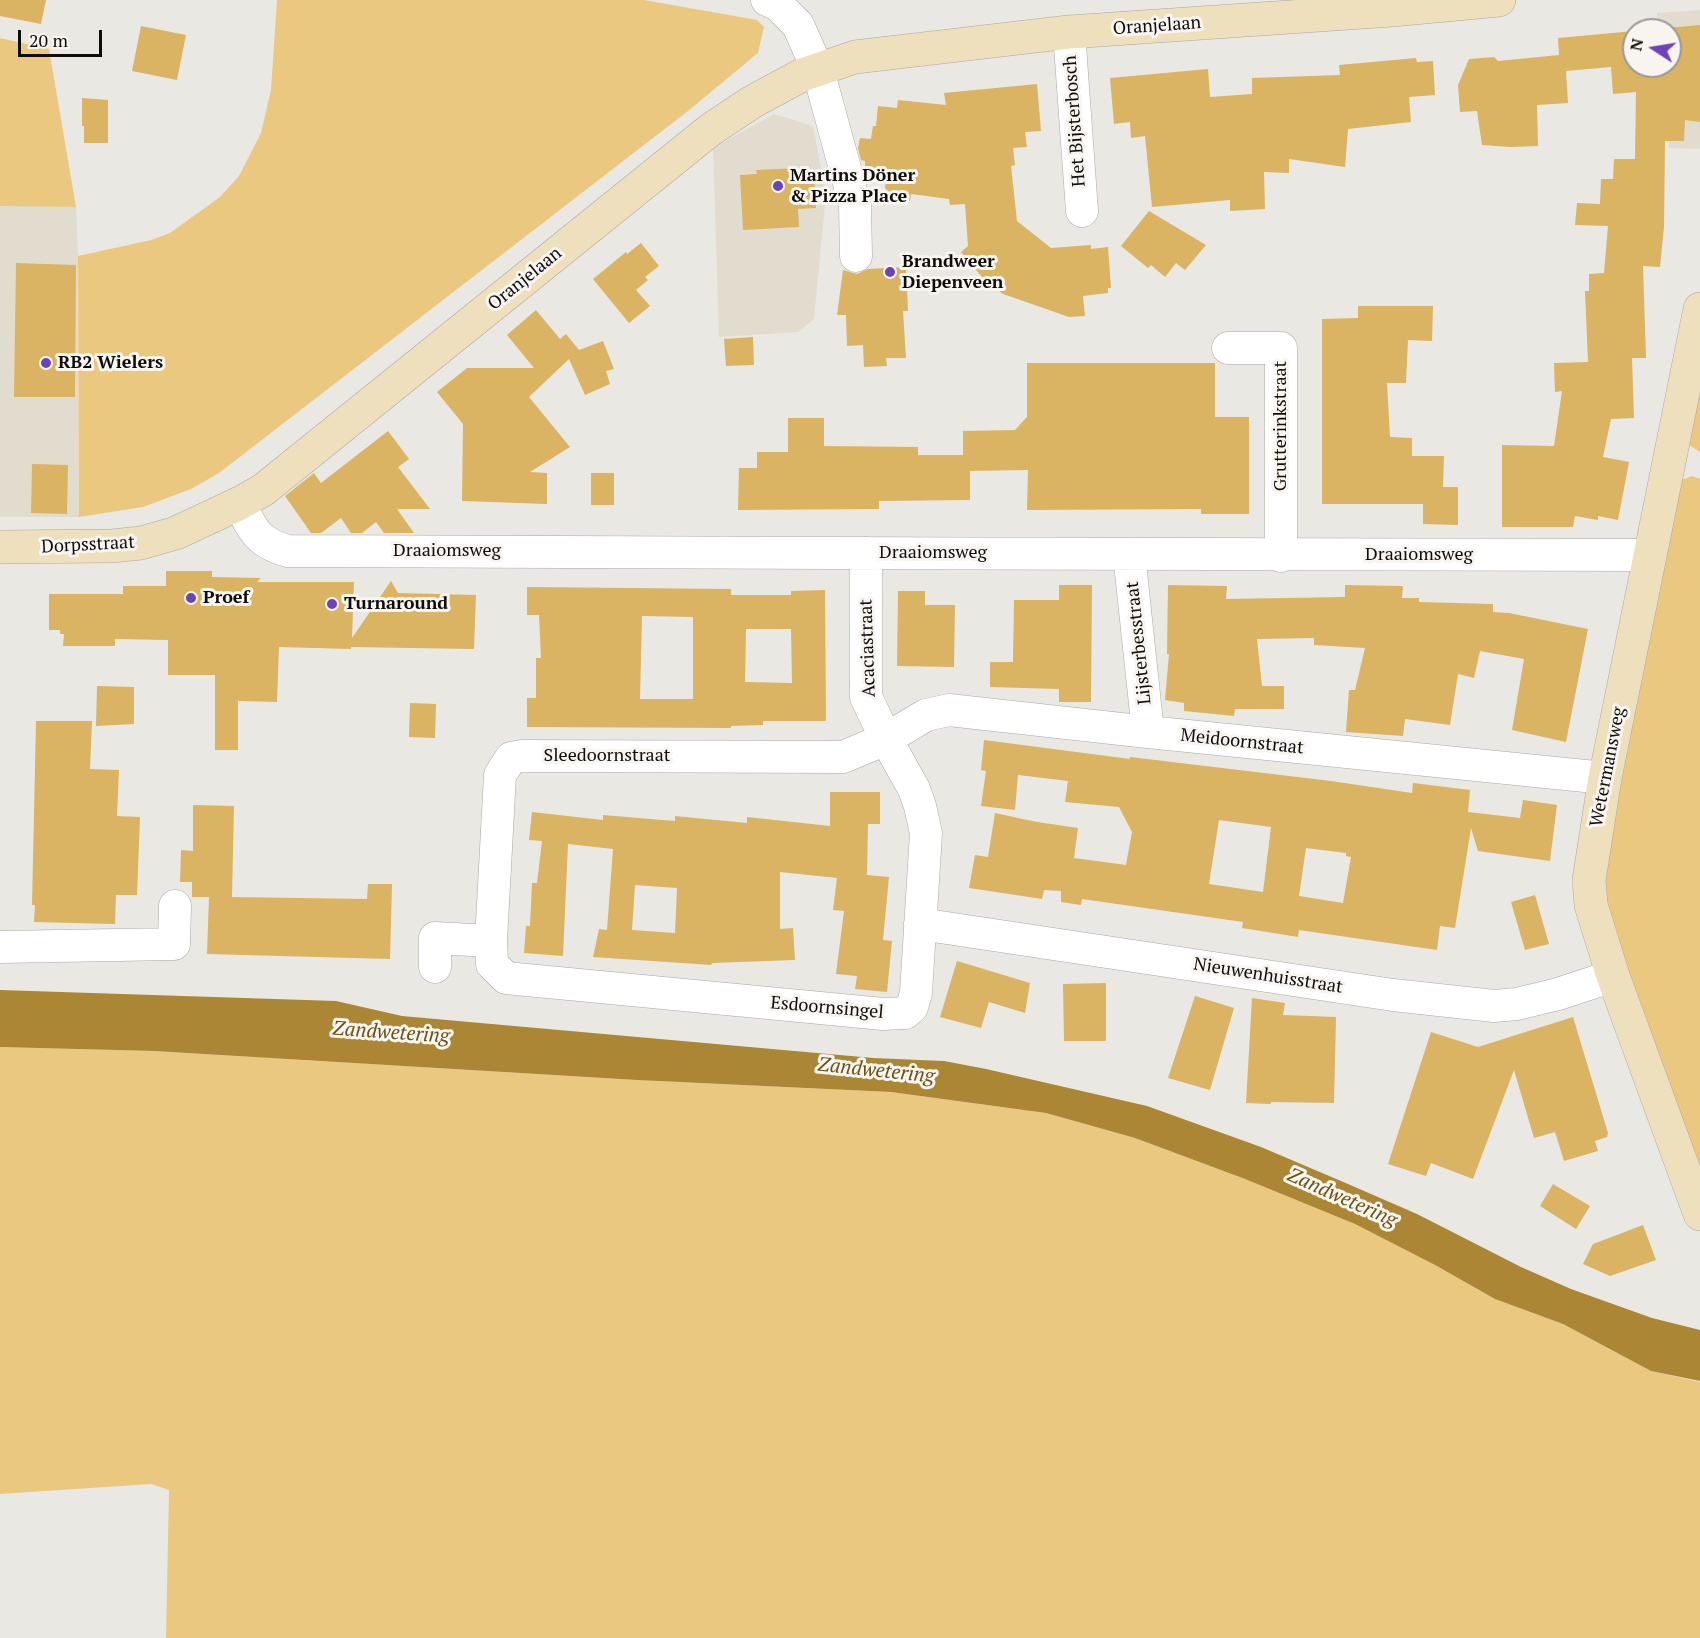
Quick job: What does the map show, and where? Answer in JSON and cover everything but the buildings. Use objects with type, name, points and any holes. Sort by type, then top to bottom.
[{"type":"street","points":[[767,0],[778,5],[798,25],[818,70],[855,205],[856,256]]},
{"type":"street","name":"Oranjelaan","points":[[240,503],[263,490],[710,130],[752,102],[802,75],[855,57],[1069,32],[1392,5],[1499,0]]},
{"type":"street","name":"Het Bijsterbosch","points":[[1069,32],[1082,211]]},
{"type":"street","name":"Wetermansweg","points":[[1700,309],[1605,778],[1589,880],[1591,905],[1613,976],[1700,1214]]},
{"type":"street","name":"Grutterinkstraat","points":[[1228,348],[1281,348],[1281,556]]},
{"type":"street","name":"Dorpsstraat","points":[[0,547],[112,546],[141,543],[176,534],[240,503]]},
{"type":"street","name":"Draaiomsweg","points":[[240,503],[250,527],[260,539],[271,546],[288,551],[1281,556],[1649,555]]},
{"type":"street","name":"Acaciastraat","points":[[866,553],[866,697],[886,739]]},
{"type":"street","name":"Lijsterbesstraat","points":[[1129,554],[1148,732]]},
{"type":"street","name":"Meidoornstraat","points":[[886,739],[926,715],[949,710],[1605,778]]},
{"type":"street","name":"Esdoornsingel","points":[[491,941],[492,964],[506,978],[883,1014],[905,1013],[912,1007],[916,993],[926,833],[914,789],[886,739]]},
{"type":"street","name":"Sleedoornstraat","points":[[491,941],[500,775],[511,758],[522,756],[843,757],[886,739]]},
{"type":"street","points":[[0,947],[174,944],[175,906]]},
{"type":"street","name":"Nieuwenhuisstraat","points":[[920,924],[1393,995],[1494,1006],[1516,1004],[1558,994],[1613,976]]},
{"type":"street","points":[[435,967],[435,938],[491,941]]},
{"type":"shaded area","points":[[277,0],[644,0],[757,20],[764,27],[758,53],[688,111],[219,473],[191,489],[143,507],[79,517],[78,256],[151,240],[170,233],[220,197],[239,176],[261,133],[271,90]]},
{"type":"shaded area","points":[[1700,10],[1700,149],[1669,148],[1663,78],[1682,78],[1682,18],[1657,18],[1657,13]]},
{"type":"shaded area","points":[[0,38],[49,49],[76,207],[0,206]]},
{"type":"shaded area","points":[[774,114],[813,126],[826,193],[814,319],[798,332],[719,337],[713,148]]},
{"type":"shaded area","points":[[0,205],[76,207],[79,517],[0,517]]},
{"type":"shaded area","points":[[1700,343],[1700,452],[1681,440]]},
{"type":"shaded area","points":[[1692,476],[1700,479],[1700,1165],[1645,1032],[1603,886],[1607,819],[1679,481]]},
{"type":"shaded area","points":[[0,1047],[154,1051],[637,1080],[891,1092],[1046,1113],[1135,1138],[1245,1179],[1355,1224],[1495,1299],[1563,1324],[1651,1371],[1700,1382],[1700,1638],[166,1638],[169,1490],[151,1484],[0,1494]]},
{"type":"water","name":"Zandwetering","points":[[0,990],[336,1001],[402,1016],[873,1058],[944,1061],[1147,1106],[1261,1147],[1348,1184],[1417,1214],[1521,1267],[1571,1289],[1652,1318],[1700,1330],[1700,1381],[1651,1371],[1563,1324],[1495,1299],[1355,1224],[1245,1179],[1135,1138],[1046,1113],[891,1092],[637,1080],[154,1051],[0,1047]]},
{"type":"place","name":"Martins Döner & Pizza Place","points":[[778,186]]},
{"type":"place","name":"Brandweer Diepenveen","points":[[890,272]]},
{"type":"place","name":"RB2 Wielers","points":[[46,363]]},
{"type":"place","name":"Proef","points":[[191,598]]},
{"type":"place","name":"Turnaround","points":[[332,604]]}]
